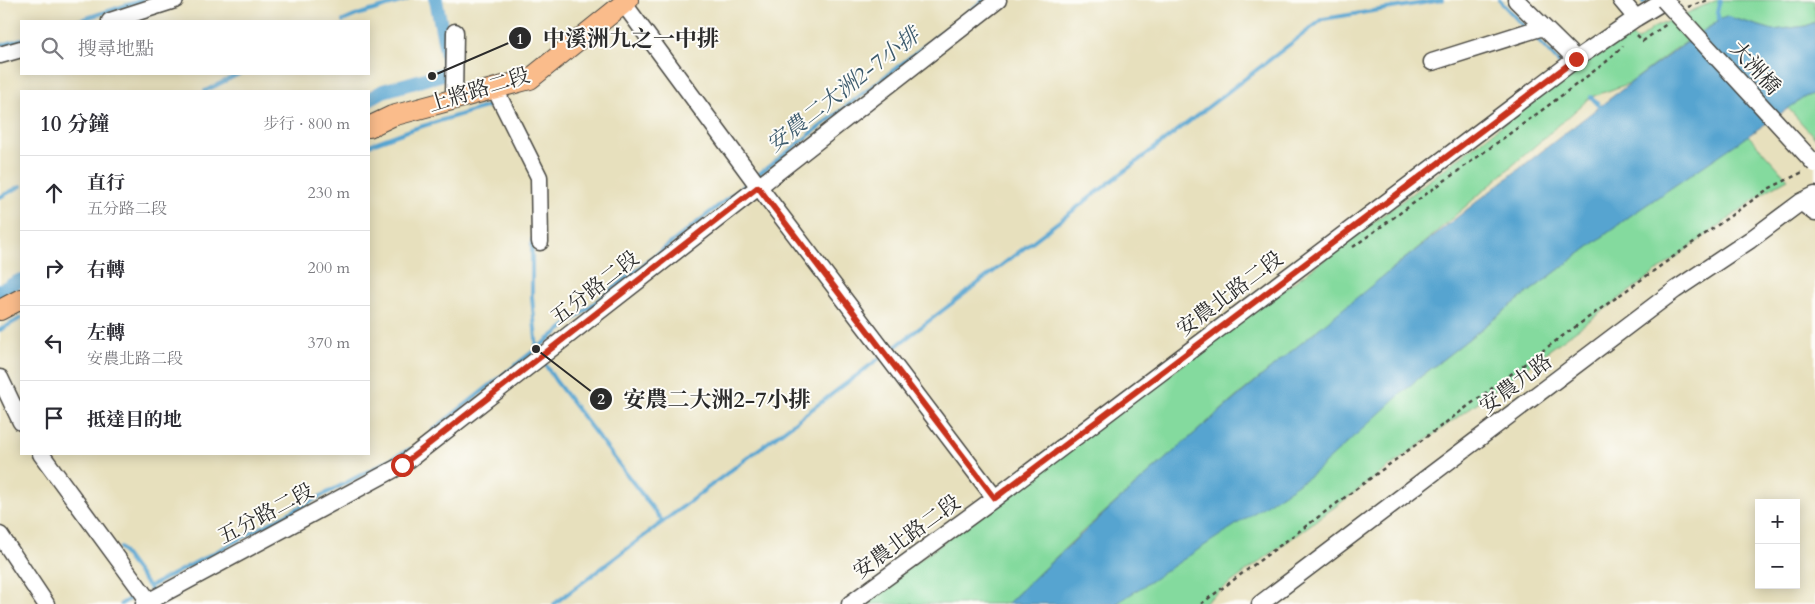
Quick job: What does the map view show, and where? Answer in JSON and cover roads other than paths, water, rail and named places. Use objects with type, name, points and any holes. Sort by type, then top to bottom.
[{"type":"main road","name":"上將路二段","points":[[370,127],[392,116],[530,79],[626,2]]},
{"type":"main road","points":[[0,310],[20,300]]},
{"type":"street","points":[[113,20],[175,0]]},
{"type":"street","name":"五分路二段","points":[[148,603],[402,465],[998,0]]},
{"type":"street","points":[[1516,0],[1576,59]]},
{"type":"street","points":[[1621,0],[1636,26]]},
{"type":"street","name":"安農北路二段","points":[[850,604],[995,498],[1576,59],[1636,26],[1665,0]]},
{"type":"street","name":"大洲橋","points":[[1665,0],[1812,166]]},
{"type":"street","points":[[626,2],[758,187],[995,498]]},
{"type":"street","points":[[1432,62],[1543,27]]},
{"type":"street","points":[[454,99],[455,32]]},
{"type":"street","points":[[0,56],[20,49]]},
{"type":"street","points":[[495,88],[539,177],[540,242]]},
{"type":"street","points":[[1808,198],[1815,214]]},
{"type":"street","name":"安農九路","points":[[1260,604],[1675,290],[1750,240],[1808,198]]},
{"type":"street","points":[[0,378],[20,420]]},
{"type":"street","points":[[43,455],[148,603]]},
{"type":"street","points":[[0,535],[46,604]]},
{"type":"water","points":[[1726,16],[1773,30],[1806,26],[1815,22],[1815,93],[1805,97],[1630,216],[1513,304],[1414,382],[1313,474],[1116,604],[1007,604],[1121,498],[1298,346],[1479,200],[1601,105]]},
{"type":"waterway","points":[[80,20],[143,0]]},
{"type":"waterway","points":[[345,20],[407,0]]},
{"type":"waterway","points":[[370,98],[383,91],[450,72],[436,0]]},
{"type":"waterway","name":"安農二大洲2-7小排","points":[[755,177],[984,0]]},
{"type":"waterway","points":[[891,350],[1323,19],[1442,0]]},
{"type":"waterway","points":[[1499,0],[1525,28]]},
{"type":"waterway","points":[[1643,2],[1647,0]]},
{"type":"waterway","points":[[1720,0],[1717,12],[1720,23]]},
{"type":"waterway","points":[[1532,34],[1560,64]]},
{"type":"waterway","points":[[0,46],[20,39]]},
{"type":"waterway","points":[[207,90],[237,75]]},
{"type":"waterway","points":[[1591,97],[1603,110]]},
{"type":"waterway","points":[[370,145],[413,129],[495,104],[496,107]]},
{"type":"waterway","name":"安農二大洲2-7小排","points":[[433,430],[750,181]]},
{"type":"waterway","points":[[0,197],[20,187]]},
{"type":"waterway","points":[[532,240],[532,297],[537,350]]},
{"type":"waterway","points":[[0,291],[20,281]]},
{"type":"waterway","points":[[0,330],[20,319]]},
{"type":"waterway","points":[[554,604],[881,357]]},
{"type":"waterway","points":[[543,361],[555,380],[663,522]]},
{"type":"waterway","name":"安農二大洲2-7小排","points":[[149,587],[410,449]]},
{"type":"waterway","points":[[120,548],[154,594]]},
{"type":"waterway","points":[[121,604],[131,598]]},
{"type":"place","name":"中溪洲九之一中排","points":[[432,76]]},
{"type":"place","name":"安農二大洲2-7小排","points":[[536,349]]}]
